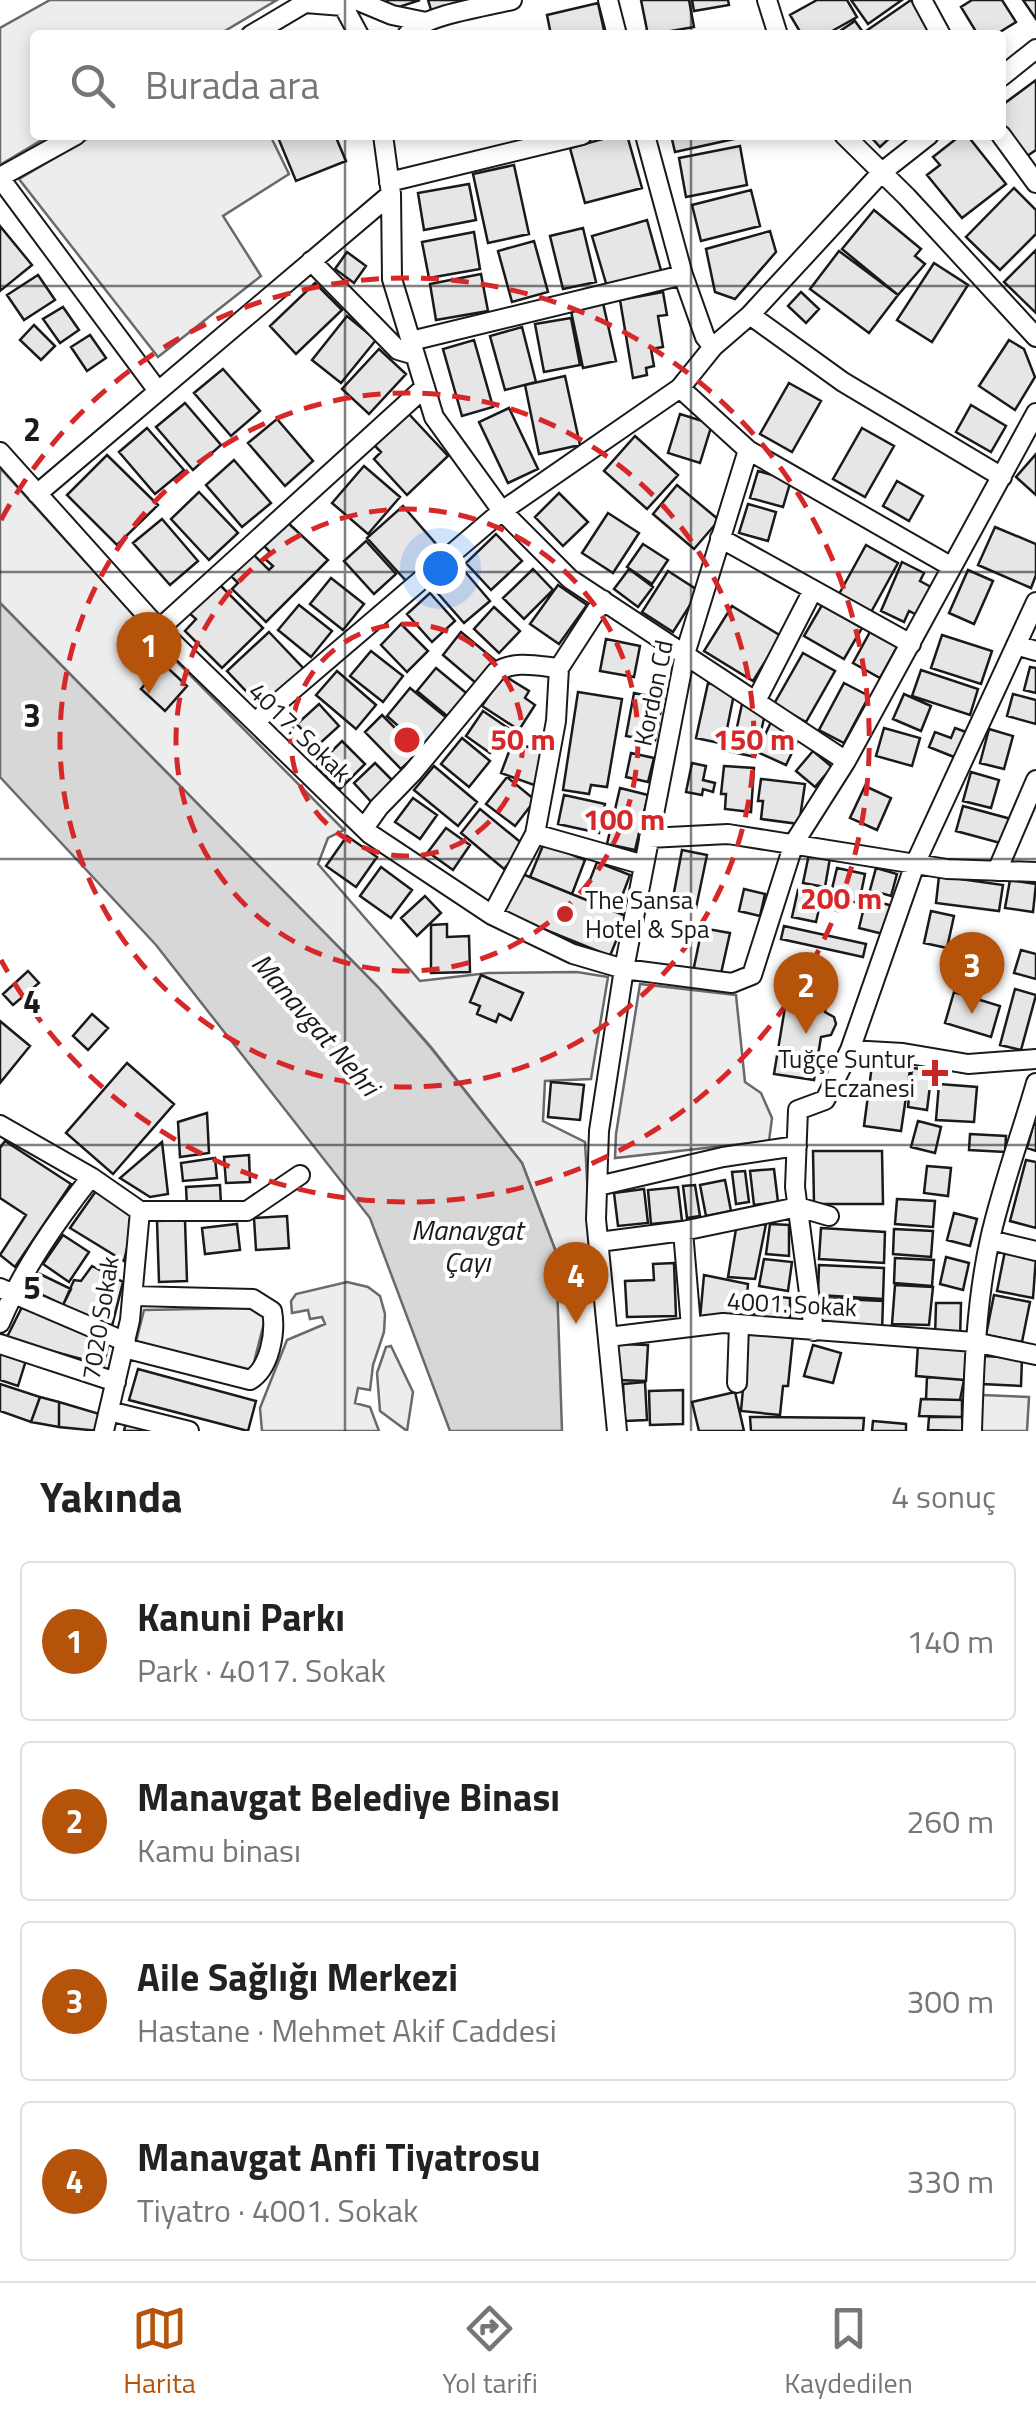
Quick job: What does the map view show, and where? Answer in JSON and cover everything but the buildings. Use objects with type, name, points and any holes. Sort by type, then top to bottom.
[{"type":"street","points":[[410,30],[426,22],[512,0]]},
{"type":"street","points":[[608,0],[616,30]]},
{"type":"street","points":[[767,0],[776,30]]},
{"type":"street","points":[[922,0],[939,30]]},
{"type":"street","points":[[259,30],[305,3],[346,2],[426,22]]},
{"type":"street","points":[[346,2],[357,30]]},
{"type":"street","points":[[1006,73],[1036,49]]},
{"type":"street","points":[[67,140],[0,178],[158,390]]},
{"type":"street","points":[[384,140],[390,188],[392,279],[434,417],[502,511],[570,579],[846,762]]},
{"type":"street","points":[[38,494],[311,261],[390,188],[564,140]]},
{"type":"street","points":[[646,140],[684,274],[705,338],[713,347]]},
{"type":"street","points":[[849,140],[1036,337]]},
{"type":"street","points":[[254,722],[502,511],[680,388],[713,347],[750,315],[882,172],[922,140]]},
{"type":"street","points":[[1005,140],[1036,184]]},
{"type":"street","points":[[311,261],[398,350],[684,274]]},
{"type":"street","points":[[750,315],[843,382],[1002,477]]},
{"type":"street","points":[[159,628],[425,387]]},
{"type":"street","points":[[680,388],[748,450],[952,567]]},
{"type":"street","points":[[794,843],[846,762],[1036,412]]},
{"type":"street","name":"Kordon Cd","points":[[618,1431],[599,1242],[599,1131],[624,968],[686,654],[748,450]]},
{"type":"street","name":"4017. Sokak","points":[[0,452],[159,628],[364,828],[492,914],[573,954],[624,968],[732,982],[752,975],[794,843]]},
{"type":"street","points":[[720,538],[910,644]]},
{"type":"street","points":[[756,701],[814,590]]},
{"type":"street","points":[[492,914],[535,834],[556,721],[559,668],[603,600]]},
{"type":"street","points":[[814,1331],[798,1208],[798,1110],[825,1100],[850,1050],[915,864],[1036,602]]},
{"type":"street","points":[[1016,645],[1036,652]]},
{"type":"street","points":[[364,828],[496,672],[520,664],[559,668]]},
{"type":"street","points":[[997,871],[1036,780]]},
{"type":"street","points":[[535,834],[644,865]]},
{"type":"street","points":[[649,838],[728,834],[947,870],[1036,872]]},
{"type":"street","points":[[850,1050],[903,1053],[968,1064],[1036,1059]]},
{"type":"street","points":[[972,1431],[974,1342],[990,1240],[1004,1181],[1032,1108],[1036,1082]]},
{"type":"street","points":[[0,1124],[91,1177],[140,1212],[247,1212],[300,1175]]},
{"type":"street","points":[[598,1186],[722,1157],[796,1146]]},
{"type":"street","points":[[0,1323],[7,1290],[91,1177]]},
{"type":"street","points":[[599,1242],[683,1231],[798,1208],[829,1216]]},
{"type":"street","name":"7020 Sokak","points":[[104,1431],[134,1296],[140,1212]]},
{"type":"street","points":[[683,1231],[691,1327]]},
{"type":"street","points":[[990,1240],[1036,1250]]},
{"type":"street","points":[[7,1290],[125,1345],[250,1380],[266,1363],[274,1322],[272,1311],[253,1299],[134,1296]]},
{"type":"street","points":[[737,1383],[739,1324]]},
{"type":"street","name":"4001. Sokak","points":[[608,1337],[739,1324],[974,1342],[1036,1355]]},
{"type":"street","points":[[0,1344],[116,1382]]},
{"type":"street","points":[[108,1411],[188,1431]]},
{"type":"shaded area","points":[[50,0],[277,0],[226,30],[30,30],[30,140],[42,140],[0,165],[0,28]]},
{"type":"shaded area","points":[[85,140],[272,140],[289,174],[223,216],[261,276],[158,357],[19,179]]},
{"type":"shaded area","points":[[0,468],[170,655],[344,830],[328,838],[318,864],[420,981],[488,973],[577,972],[608,977],[591,1079],[545,1081],[543,1121],[585,1142],[593,1290],[566,1289],[522,1163],[431,1047],[378,987],[0,603]]},
{"type":"shaded area","points":[[640,984],[736,995],[745,1082],[761,1093],[772,1118],[769,1141],[615,1158]]},
{"type":"shaded area","points":[[347,1282],[368,1287],[380,1296],[385,1314],[370,1390],[358,1388],[355,1403],[370,1407],[379,1431],[262,1431],[260,1408],[287,1340],[325,1324],[322,1317],[310,1319],[308,1310],[292,1313],[291,1301],[296,1294]]},
{"type":"shaded area","points":[[144,1310],[261,1311],[265,1319],[252,1370],[136,1342]]},
{"type":"shaded area","points":[[391,1346],[413,1392],[407,1431],[380,1411],[377,1373],[386,1347]]},
{"type":"shaded area","points":[[982,1395],[1029,1397],[1027,1431],[980,1431]]},
{"type":"water","name":"Manavgat Çayı","points":[[0,603],[378,987],[522,1163],[556,1252],[562,1431],[450,1431],[370,1218],[156,945],[0,777]]},
{"type":"place","name":"Kanuni Parkı","points":[[149,694]]},
{"type":"place","name":"The Sansa Hotel & Spa","points":[[565,914]]},
{"type":"place","name":"Aile Sağlığı Merkezi","points":[[972,1014]]},
{"type":"place","name":"Manavgat Belediye Binası","points":[[806,1034]]},
{"type":"place","name":"Tuğçe Suntur Eczanesi","points":[[935,1073]]},
{"type":"place","name":"Manavgat Anfi Tiyatrosu","points":[[576,1324]]},
{"type":"water label","name":"Manavgat Nehri","points":[[316,1024]]}]
